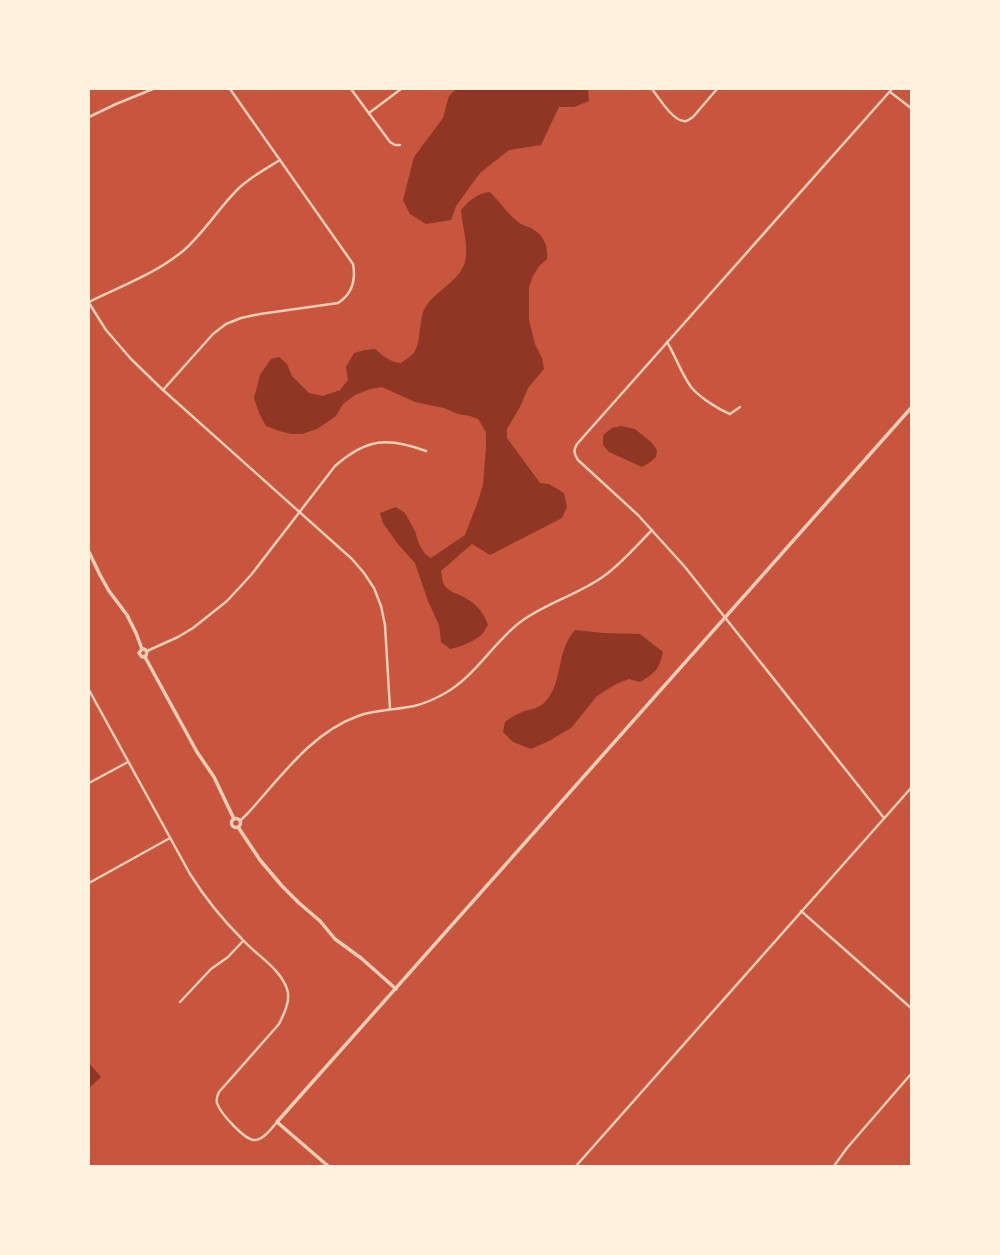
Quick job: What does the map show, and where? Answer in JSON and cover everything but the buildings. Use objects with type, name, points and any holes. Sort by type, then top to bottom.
[{"type":"street","points":[[89,117],[153,89]]},
{"type":"street","points":[[163,390],[213,334],[226,324],[241,318],[260,314],[338,303],[350,292],[355,273],[353,264],[230,89]]},
{"type":"street","points":[[351,89],[390,142],[395,145],[400,145]]},
{"type":"street","points":[[369,113],[401,89]]},
{"type":"street","points":[[652,89],[673,116],[682,122],[693,118],[717,89]]},
{"type":"street","points":[[884,818],[685,566],[638,515],[578,460],[574,452],[577,444],[891,90],[911,108]]},
{"type":"street","points":[[280,160],[240,187],[191,243],[181,252],[154,270],[89,302],[106,330],[131,359],[163,390],[352,559],[364,573],[374,588],[381,606],[385,625],[390,709]]},
{"type":"street","points":[[667,342],[680,369],[692,388],[722,410],[730,414],[740,407]]},
{"type":"street","points":[[89,690],[170,838],[202,892],[243,941],[278,973],[288,991],[284,1014],[279,1024],[219,1092],[217,1102],[221,1111],[245,1137],[251,1140],[260,1139],[396,989],[911,408]]},
{"type":"street","points":[[89,552],[103,581],[127,615],[142,649],[147,651],[178,637],[193,628],[227,601],[251,575],[336,466],[347,455],[362,446],[391,442],[408,444],[426,451]]},
{"type":"street","points":[[238,827],[240,825],[240,821],[305,750],[320,737],[334,727],[358,716],[375,711],[414,706],[440,696],[455,687],[470,675],[502,638],[530,614],[588,586],[604,575],[652,530]]},
{"type":"street","points":[[142,649],[139,652],[140,655],[145,657],[197,752],[214,777],[234,819],[232,825],[236,828],[238,827],[260,860],[282,886],[320,921],[335,939],[361,958],[396,989]]},
{"type":"street","points":[[145,657],[148,654],[147,651]]},
{"type":"street","points":[[89,783],[128,762]]},
{"type":"street","points":[[576,1166],[911,788]]},
{"type":"street","points":[[234,819],[237,818],[240,821]]},
{"type":"street","points":[[89,883],[170,838]]},
{"type":"street","points":[[801,911],[911,1008]]},
{"type":"street","points":[[180,1002],[211,969],[228,957],[243,941]]},
{"type":"street","points":[[834,1166],[847,1148],[911,1074]]},
{"type":"street","points":[[277,1122],[328,1166]]},
{"type":"shaded area","points":[[456,89],[588,89],[589,101],[574,107],[559,107],[541,145],[509,150],[480,173],[456,206],[451,220],[426,224],[410,214],[403,200],[414,157],[443,118],[449,96]]},
{"type":"shaded area","points":[[490,192],[517,221],[541,236],[547,250],[547,259],[539,266],[529,287],[529,320],[535,344],[542,358],[544,369],[528,388],[520,407],[507,429],[507,438],[540,483],[549,484],[564,493],[567,507],[562,518],[490,555],[472,544],[441,571],[444,585],[451,591],[476,605],[484,616],[488,625],[483,633],[476,639],[450,649],[441,642],[439,625],[428,601],[415,563],[397,543],[383,523],[380,513],[396,507],[405,513],[415,531],[419,544],[425,554],[431,558],[465,535],[483,485],[486,432],[478,419],[458,414],[444,408],[415,402],[382,387],[370,389],[355,395],[343,404],[336,416],[317,429],[302,434],[292,434],[266,426],[259,413],[254,398],[260,375],[271,359],[279,357],[287,364],[292,376],[309,393],[323,396],[340,390],[348,380],[346,367],[354,353],[375,349],[390,360],[401,363],[412,355],[416,350],[419,339],[421,320],[424,310],[434,297],[452,282],[462,270],[465,262],[466,242],[461,210],[477,196]]},
{"type":"shaded area","points":[[621,426],[635,429],[651,442],[657,450],[656,457],[642,467],[609,452],[603,445],[603,435],[612,428]]},
{"type":"shaded area","points":[[575,630],[603,633],[640,634],[663,652],[660,663],[653,673],[640,682],[629,679],[616,684],[597,696],[571,728],[549,741],[531,749],[513,742],[503,732],[505,722],[521,712],[535,708],[544,703],[554,687],[565,648]]},
{"type":"shaded area","points":[[89,1063],[101,1077],[89,1088]]}]
